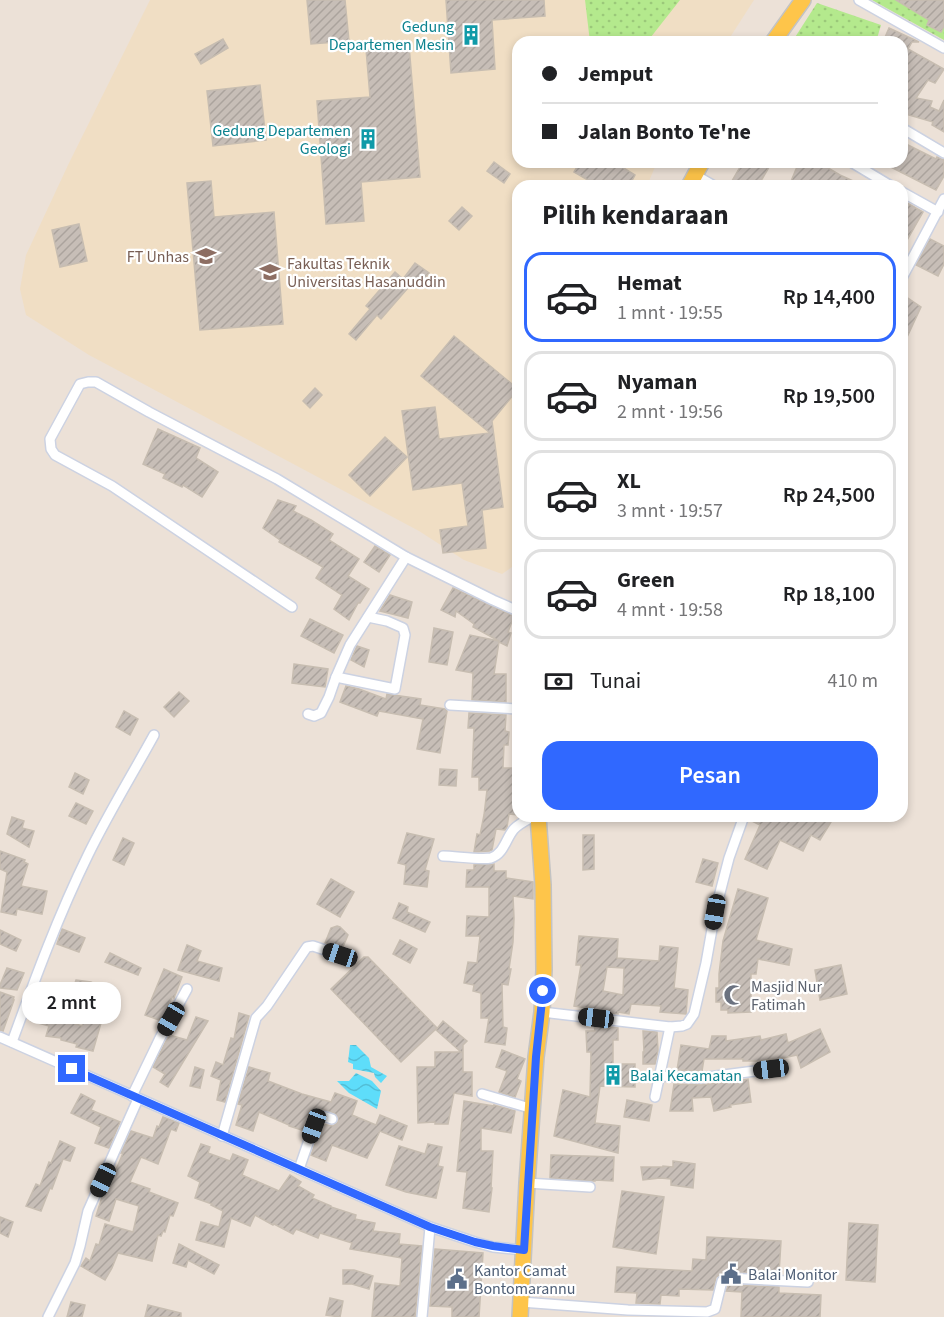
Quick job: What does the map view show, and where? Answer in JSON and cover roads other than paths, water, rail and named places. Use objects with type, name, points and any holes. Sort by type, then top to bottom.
[{"type":"main road","points":[[777,36],[803,0]]},
{"type":"main road","points":[[520,1309],[536,1057],[542,1012],[543,885],[537,822]]},
{"type":"street","points":[[859,0],[944,48]]},
{"type":"street","points":[[908,132],[944,153]]},
{"type":"street","points":[[861,168],[881,180]]},
{"type":"street","points":[[908,195],[938,212]]},
{"type":"street","points":[[908,267],[944,199]]},
{"type":"street","points":[[292,607],[112,486],[55,455],[51,449],[50,439],[80,384],[96,382],[277,479],[406,557],[512,608]]},
{"type":"street","points":[[308,714],[314,716],[321,713],[350,645],[406,557]]},
{"type":"street","points":[[336,677],[396,689],[405,635],[403,628],[387,621],[368,617]]},
{"type":"street","points":[[450,705],[512,710]]},
{"type":"street","points":[[12,1042],[51,938],[87,856],[154,735]]},
{"type":"street","points":[[443,856],[484,858],[497,855],[512,831],[523,822]]},
{"type":"street","points":[[542,1012],[670,1027],[687,1024],[694,1014],[718,901],[729,858],[742,822]]},
{"type":"street","points":[[222,1136],[258,1014],[267,1006],[307,947],[314,946],[340,955]]},
{"type":"street","points":[[48,1317],[75,1263],[88,1210],[160,1038],[187,989]]},
{"type":"street","points":[[655,1097],[670,1027]]},
{"type":"street","points":[[0,1037],[430,1227],[475,1242],[524,1250]]},
{"type":"street","points":[[659,1076],[700,1078],[771,1069]]},
{"type":"street","points":[[482,1094],[533,1108]]},
{"type":"street","points":[[298,1169],[318,1117],[332,1119]]},
{"type":"street","points":[[527,1183],[590,1187]]},
{"type":"street","points":[[422,1317],[430,1227]]},
{"type":"street","points":[[520,1309],[707,1312],[715,1309],[722,1281],[728,1278],[808,1282]]},
{"type":"water","points":[[350,1045],[356,1045],[369,1058],[371,1067],[387,1076],[381,1083],[374,1073],[353,1069],[353,1064],[348,1062]]},
{"type":"water","points":[[356,1073],[372,1081],[381,1091],[377,1109],[349,1093],[337,1081],[349,1081]]},
{"type":"place","name":"Gedung Departemen Mesin","points":[[471,35]]},
{"type":"place","name":"Gedung Departemen Geologi","points":[[368,139]]},
{"type":"place","name":"FT Unhas","points":[[206,256]]},
{"type":"place","name":"Fakultas Teknik Universitas Hasanuddin","points":[[270,272]]},
{"type":"place","name":"Masjid Nur Fatimah","points":[[734,995]]},
{"type":"place","name":"Balai Kecamatan","points":[[613,1075]]},
{"type":"place","name":"Balai Monitor","points":[[731,1274]]},
{"type":"place","name":"Kantor Camat Bontomarannu","points":[[457,1279]]}]
